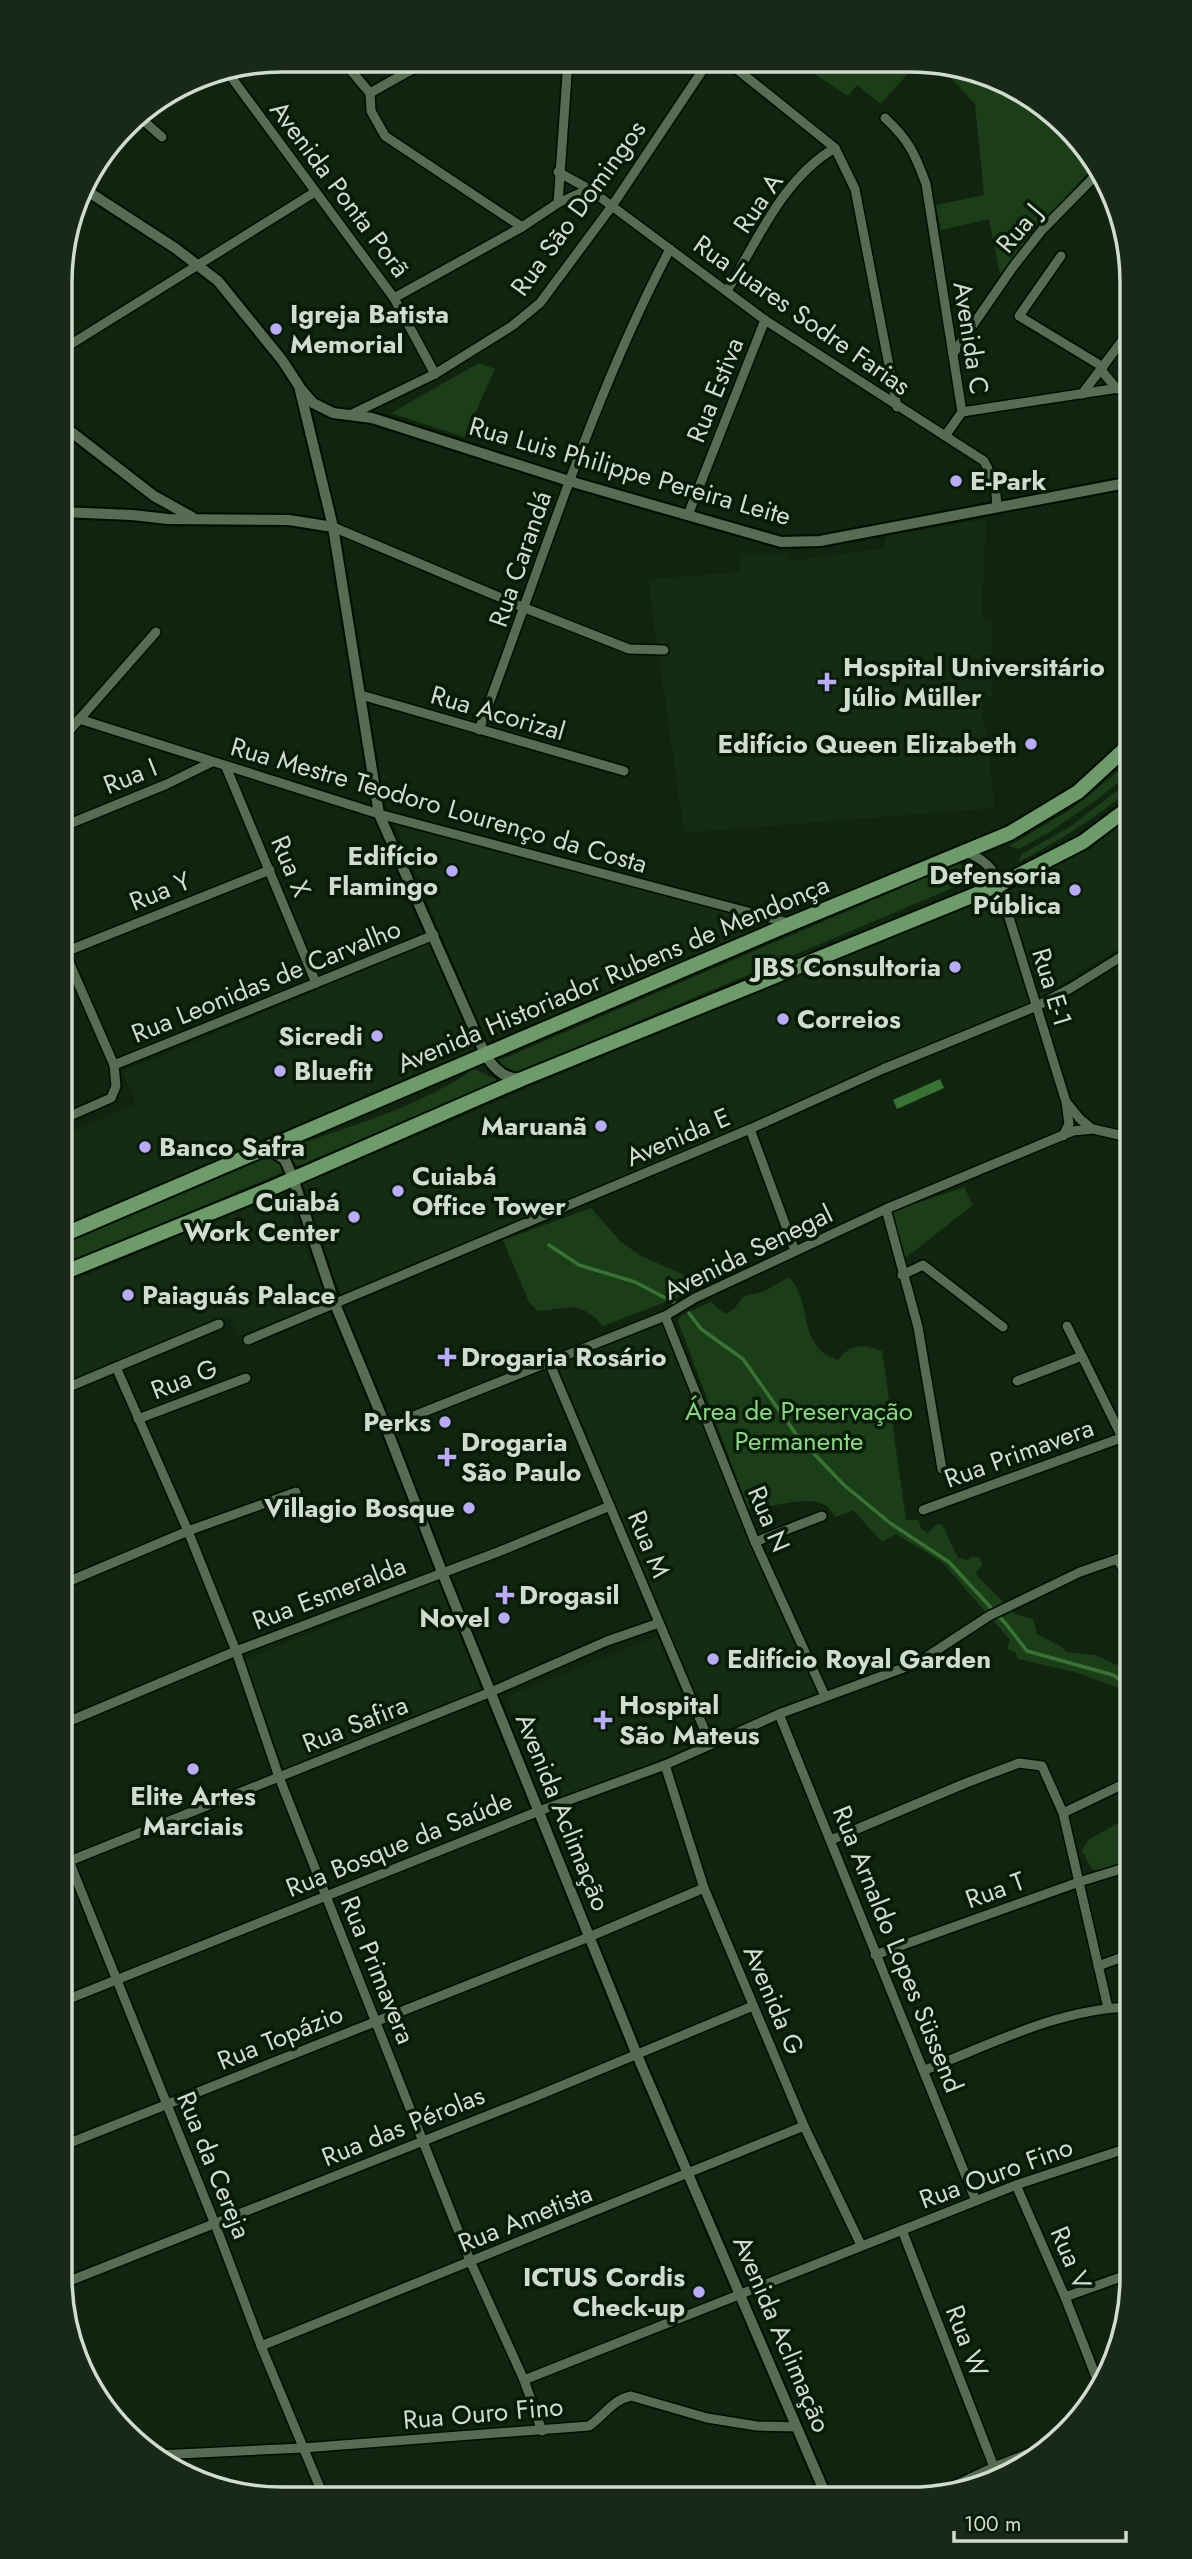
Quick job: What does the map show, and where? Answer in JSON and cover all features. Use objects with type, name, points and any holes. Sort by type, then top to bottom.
[{"type":"main road","name":"Avenida Historiador Rubens de Mendonça","points":[[72,1231],[790,924],[1010,833],[1078,792],[1120,753]]},
{"type":"main road","points":[[72,1270],[522,1079],[999,885],[1076,846],[1120,814]]},
{"type":"street","points":[[352,72],[370,93],[372,111],[385,136],[522,227]]},
{"type":"street","points":[[370,93],[407,72]]},
{"type":"street","points":[[558,202],[567,72]]},
{"type":"street","name":"Rua São Domingos","points":[[349,415],[435,374],[512,326],[540,303],[612,206],[701,72]]},
{"type":"street","points":[[740,72],[835,148],[855,189],[897,407]]},
{"type":"street","name":"Avenida Ponta Porã","points":[[232,78],[394,298],[435,374]]},
{"type":"street","name":"Avenida C","points":[[885,118],[914,150],[926,184],[962,412],[1120,388]]},
{"type":"street","points":[[145,122],[162,137]]},
{"type":"street","name":"Rua A","points":[[727,291],[779,202],[816,159],[835,148]]},
{"type":"street","name":"Rua Juares Sodre Farias","points":[[558,172],[589,189],[765,320],[984,461],[995,483],[997,507]]},
{"type":"street","name":"Rua J","points":[[953,354],[1042,230],[1093,178]]},
{"type":"street","points":[[394,298],[522,227],[558,202],[589,189]]},
{"type":"street","points":[[72,344],[315,192]]},
{"type":"street","points":[[91,194],[219,281],[282,360],[299,386],[333,527],[379,814],[485,1055],[501,1073],[510,1078],[522,1079]]},
{"type":"street","name":"Rua Carandá","points":[[479,730],[569,481],[642,302],[670,249]]},
{"type":"street","points":[[1061,256],[1019,316],[1102,369],[1120,387]]},
{"type":"street","name":"Rua Estiva","points":[[688,515],[765,320]]},
{"type":"street","points":[[1082,394],[1120,344]]},
{"type":"street","name":"Rua Luis Philippe Pereira Leite","points":[[299,386],[321,409],[372,418],[569,481],[781,542],[820,541],[1120,484]]},
{"type":"street","points":[[945,436],[962,412]]},
{"type":"street","points":[[72,433],[154,496],[197,519]]},
{"type":"street","points":[[132,515],[143,511],[154,496]]},
{"type":"street","points":[[72,512],[168,519],[289,520],[333,527],[629,649],[664,650]]},
{"type":"street","points":[[72,727],[156,632]]},
{"type":"street","name":"Rua Acorizal","points":[[361,695],[624,771]]},
{"type":"street","name":"Rua Mestre Teodoro Lourenço da Costa","points":[[79,719],[379,814],[790,924]]},
{"type":"street","name":"Rua I","points":[[72,823],[167,784],[212,762]]},
{"type":"street","name":"Rua X","points":[[226,767],[316,983]]},
{"type":"street","name":"Rua E-1","points":[[966,852],[985,861],[996,875],[1066,1102],[1069,1124],[1063,1136]]},
{"type":"street","name":"Rua Y","points":[[72,946],[270,870]]},
{"type":"street","name":"Rua Leonidas de Carvalho","points":[[114,1065],[434,935]]},
{"type":"street","name":"Avenida E","points":[[248,1340],[1037,1006],[1120,957]]},
{"type":"street","points":[[72,969],[114,1065],[116,1086],[111,1098],[72,1115]]},
{"type":"street","name":"Rua E-1","points":[[1066,1102],[1080,1119],[1093,1129]]},
{"type":"street","points":[[750,1129],[795,1251]]},
{"type":"street","name":"Avenida Senegal","points":[[387,1427],[666,1316],[695,1297],[886,1209],[1078,1129],[1093,1129],[1120,1135]]},
{"type":"street","name":"Avenida Aclimação","points":[[268,1148],[285,1160],[293,1178],[335,1304],[387,1427],[442,1572],[589,1937],[687,2174],[822,2487]]},
{"type":"street","points":[[886,1209],[918,1327],[943,1469]]},
{"type":"street","points":[[902,1275],[923,1265],[1003,1327]]},
{"type":"street","name":"Rua N","points":[[666,1316],[754,1542],[825,1696]]},
{"type":"street","points":[[72,1386],[219,1324]]},
{"type":"street","points":[[1067,1326],[1120,1427]]},
{"type":"street","points":[[1017,1381],[1082,1356]]},
{"type":"street","name":"Rua M","points":[[549,1362],[710,1743]]},
{"type":"street","name":"Rua Primavera","points":[[116,1367],[188,1531],[236,1651],[279,1777],[326,1897],[471,2263],[524,2380],[542,2431]]},
{"type":"street","name":"Rua G","points":[[138,1419],[246,1378]]},
{"type":"street","name":"Rua Primavera","points":[[923,1510],[1120,1438]]},
{"type":"street","points":[[72,1580],[188,1531],[296,1492]]},
{"type":"street","name":"Rua Esmeralda","points":[[72,1720],[236,1651],[610,1506]]},
{"type":"street","points":[[754,1542],[822,1516]]},
{"type":"street","name":"Rua Bosque da Saúde","points":[[72,1997],[539,1811],[665,1765],[779,1714],[917,1663],[989,1616],[1080,1572],[1120,1558]]},
{"type":"street","points":[[1117,1559],[1120,1564]]},
{"type":"street","name":"Rua Safira","points":[[72,1860],[659,1623]]},
{"type":"street","name":"Rua Arnaldo Lopes Süssend","points":[[779,1714],[976,2201]]},
{"type":"street","points":[[831,1840],[1019,1763],[1042,1766],[1063,1814],[1108,2008]]},
{"type":"street","name":"Avenida G","points":[[665,1765],[704,1888],[804,2126],[861,2245]]},
{"type":"street","points":[[1063,1814],[1120,1786]]},
{"type":"street","name":"Rua T","points":[[875,1955],[1120,1869]]},
{"type":"street","name":"Rua da Cereja","points":[[72,1872],[320,2487]]},
{"type":"street","name":"Rua Topázio","points":[[72,2142],[589,1937],[704,1888]]},
{"type":"street","points":[[1098,1966],[1120,1958]]},
{"type":"street","name":"Rua das Pérolas","points":[[72,2280],[637,2055],[753,2006]]},
{"type":"street","points":[[925,2070],[1057,2018],[1120,2007]]},
{"type":"street","name":"Rua Ametista","points":[[261,2346],[804,2126]]},
{"type":"street","name":"Rua Ouro Fino","points":[[524,2380],[1016,2185],[1120,2151]]},
{"type":"street","name":"Rua V","points":[[1016,2185],[1095,2375]]},
{"type":"street","name":"Rua W","points":[[902,2230],[994,2466]]},
{"type":"street","points":[[1065,2297],[1120,2277]]},
{"type":"street","name":"Rua Ouro Fino","points":[[170,2454],[303,2448],[589,2426],[611,2405],[631,2396],[707,2418],[757,2426],[797,2427]]},
{"type":"street","points":[[973,2477],[1019,2457]]},
{"type":"shaded area","name":"Hospital Universitário Júlio Müller","points":[[986,519],[982,619],[993,620],[993,697],[983,697],[983,716],[988,737],[994,808],[684,833],[648,579],[740,572],[740,553],[788,553],[789,561],[885,548],[886,536]]},
{"type":"shaded area","points":[[391,814],[772,925],[486,1042]]},
{"type":"shaded area","points":[[1120,817],[1120,947],[1042,996],[1003,886]]},
{"type":"shaded area","points":[[992,891],[1031,1003],[341,1296],[301,1185]]},
{"type":"shaded area","points":[[433,941],[481,1054],[72,1225],[72,1131],[136,1104],[122,1072]]},
{"type":"shaded area","points":[[940,1079],[944,1088],[897,1109],[893,1100]]},
{"type":"shaded area","points":[[282,1192],[329,1301],[238,1336],[229,1316],[72,1383],[72,1282]]},
{"type":"shaded area","points":[[662,1321],[818,1694],[713,1736],[558,1366]]},
{"type":"shaded area","points":[[441,1580],[485,1689],[284,1769],[244,1660]]},
{"type":"shaded area","name":"Hospital São Mateus","points":[[657,1636],[701,1743],[550,1804],[506,1697]]},
{"type":"green space","points":[[812,72],[909,72],[881,104],[857,85],[848,96]]},
{"type":"green space","points":[[949,76],[978,83],[1027,107],[1068,143],[1089,171],[1000,274],[989,219],[941,230],[936,205],[984,195],[975,104]]},
{"type":"green space","points":[[479,363],[495,369],[464,437],[391,413]]},
{"type":"green space","points":[[1120,770],[1120,781],[1047,834],[1018,849],[1009,846],[1073,808]]},
{"type":"green space","points":[[1120,788],[1120,797],[1101,812],[1061,839],[1018,862],[1022,854],[1071,826]]},
{"type":"green space","points":[[957,864],[966,866],[978,877],[517,1073],[493,1063]]},
{"type":"green space","points":[[474,1069],[496,1079],[496,1082],[298,1166],[280,1151],[405,1106]]},
{"type":"green space","points":[[268,1157],[275,1159],[286,1171],[72,1262],[72,1240]]},
{"type":"green space","points":[[964,1187],[973,1205],[904,1259],[891,1212]]},
{"type":"green space","points":[[591,1208],[620,1241],[641,1256],[680,1273],[698,1287],[603,1326],[581,1309],[538,1311],[529,1302],[503,1240]]},
{"type":"green space","name":"Área de Preservação Permanente","points":[[789,1277],[797,1287],[810,1334],[825,1353],[838,1360],[848,1350],[858,1346],[882,1351],[906,1520],[918,1520],[922,1530],[928,1533],[936,1525],[942,1524],[958,1558],[967,1560],[979,1557],[982,1565],[976,1573],[978,1577],[1015,1614],[1033,1619],[1037,1634],[1067,1652],[1095,1655],[1120,1666],[1120,1688],[1075,1672],[1018,1659],[1015,1652],[1007,1649],[1010,1640],[942,1562],[896,1534],[882,1542],[853,1510],[836,1517],[825,1505],[807,1501],[748,1508],[678,1321],[680,1316],[711,1302],[725,1314],[734,1309],[744,1296],[763,1292]]},
{"type":"green space","points":[[1116,1824],[1120,1825],[1120,1866],[1100,1873],[1091,1868],[1082,1851],[1088,1840]]},
{"type":"waterway","points":[[549,1245],[579,1265],[635,1282],[675,1303]]},
{"type":"waterway","points":[[689,1313],[701,1329],[743,1359],[798,1437],[844,1485],[890,1523],[949,1562],[1027,1651],[1113,1675],[1120,1680]]},
{"type":"place","name":"Igreja Batista Memorial","points":[[276,329]]},
{"type":"place","name":"E-Park","points":[[956,481]]},
{"type":"place","name":"Hospital Universitário Júlio Müller","points":[[827,682]]},
{"type":"place","name":"Edifício Queen Elizabeth","points":[[1031,744]]},
{"type":"place","name":"Edifício Flamingo","points":[[452,871]]},
{"type":"place","name":"Defensoria Pública","points":[[1075,890]]},
{"type":"place","name":"JBS Consultoria","points":[[955,967]]},
{"type":"place","name":"Correios","points":[[783,1019]]},
{"type":"place","name":"Sicredi","points":[[377,1036]]},
{"type":"place","name":"Bluefit","points":[[280,1071]]},
{"type":"place","name":"Maruanã","points":[[601,1126]]},
{"type":"place","name":"Banco Safra","points":[[145,1147]]},
{"type":"place","name":"Cuiabá Office Tower","points":[[398,1191]]},
{"type":"place","name":"Cuiabá Work Center","points":[[354,1217]]},
{"type":"place","name":"Paiaguás Palace","points":[[128,1295]]},
{"type":"place","name":"Drogaria Rosário","points":[[447,1357]]},
{"type":"place","name":"Perks","points":[[445,1422]]},
{"type":"place","name":"Drogaria São Paulo","points":[[447,1457]]},
{"type":"place","name":"Villagio Bosque","points":[[469,1508]]},
{"type":"place","name":"Drogasil","points":[[505,1595]]},
{"type":"place","name":"Novel","points":[[504,1618]]},
{"type":"place","name":"Edifício Royal Garden","points":[[713,1659]]},
{"type":"place","name":"Hospital São Mateus","points":[[603,1720]]},
{"type":"place","name":"Elite Artes Marciais","points":[[193,1769]]},
{"type":"place","name":"ICTUS Cordis Check-up","points":[[699,2292]]}]
